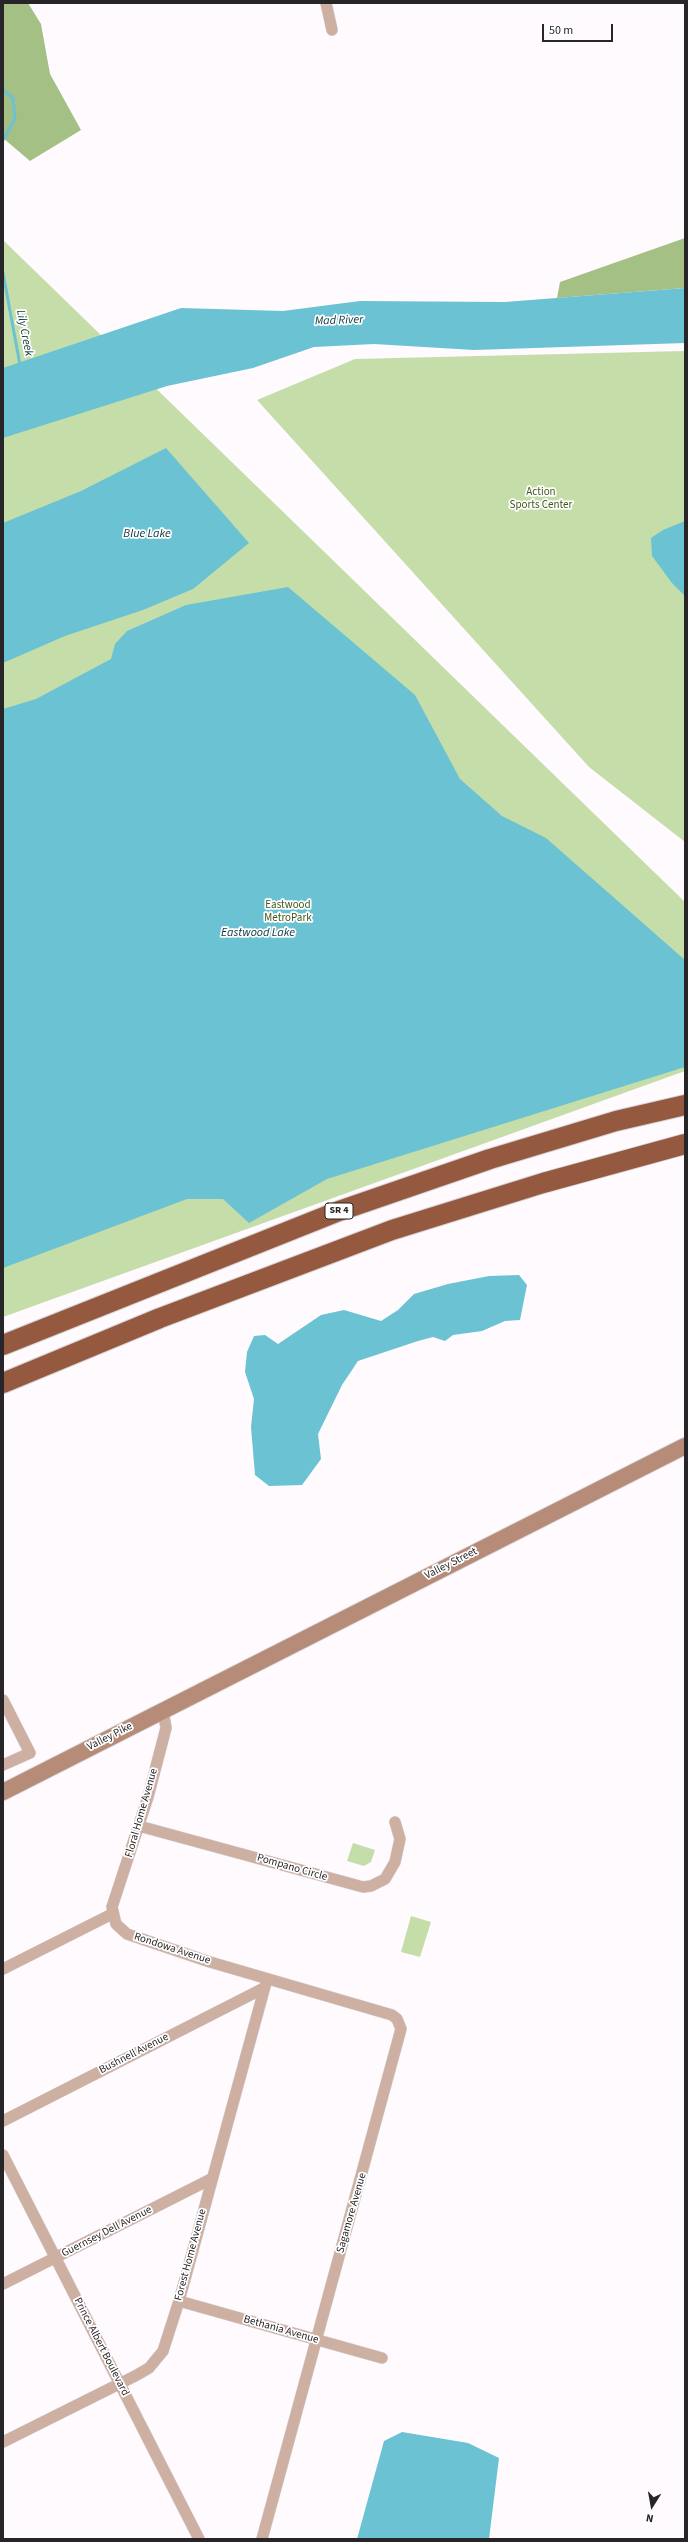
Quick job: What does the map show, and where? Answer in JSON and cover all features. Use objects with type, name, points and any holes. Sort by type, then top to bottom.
[{"type":"highway","name":"SR 4","points":[[3,1345],[354,1206],[490,1159],[616,1121],[685,1106]]},
{"type":"highway","points":[[3,1383],[160,1318],[392,1230],[542,1183],[685,1144]]},
{"type":"street","points":[[326,3],[332,30]]},
{"type":"street","name":"Valley Street","points":[[218,1682],[685,1446]]},
{"type":"street","name":"Valley Pike","points":[[3,1792],[218,1682]]},
{"type":"street","points":[[3,1700],[30,1753],[3,1765]]},
{"type":"street","name":"Floral Home Avenue","points":[[112,1914],[115,1897],[140,1826],[166,1728],[163,1710]]},
{"type":"street","name":"Pompano Circle","points":[[140,1826],[363,1887],[378,1884],[385,1879],[395,1862],[400,1839],[396,1822]]},
{"type":"street","points":[[3,1969],[112,1914]]},
{"type":"street","name":"Rondowa Avenue","points":[[112,1914],[116,1924],[127,1934],[265,1983]]},
{"type":"street","name":"Bushnell Avenue","points":[[3,2121],[265,1983]]},
{"type":"street","name":"Forest Home Avenue","points":[[3,2442],[149,2368],[163,2351],[179,2301],[265,1983]]},
{"type":"street","name":"Sagamore Avenue","points":[[262,2539],[401,2029],[397,2019],[392,2015],[265,1983]]},
{"type":"street","name":"Prince Albert Boulevard","points":[[3,2155],[199,2539]]},
{"type":"street","name":"Guernsey Dell Avenue","points":[[3,2284],[211,2180]]},
{"type":"street","name":"Bethania Avenue","points":[[179,2301],[382,2358]]},
{"type":"green space","points":[[3,3],[28,3],[41,24],[50,74],[81,130],[30,161],[3,138]]},
{"type":"green space","points":[[685,238],[685,288],[557,298],[560,282]]},
{"type":"green space","name":"Eastwood Lake","points":[[3,240],[685,902],[685,1071],[3,1317]]},
{"type":"green space","name":"Action Sports Center","points":[[685,351],[685,842],[589,767],[257,400],[355,359]]},
{"type":"green space","points":[[353,1843],[375,1850],[371,1862],[364,1866],[347,1861]]},
{"type":"green space","points":[[411,1916],[431,1922],[420,1957],[401,1952]]},
{"type":"water","name":"Mad River","points":[[685,288],[685,343],[474,350],[374,344],[314,347],[253,368],[167,386],[3,438],[3,368],[181,308],[283,311],[360,301],[505,302]]},
{"type":"water","name":"Blue Lake","points":[[166,448],[249,543],[193,589],[143,610],[65,636],[3,663],[3,523],[81,491]]},
{"type":"water","points":[[685,521],[685,596],[672,583],[652,556],[651,538],[663,530]]},
{"type":"water","name":"Eastwood Lake","points":[[288,587],[415,695],[460,779],[502,816],[546,838],[685,960],[685,1067],[327,1179],[249,1223],[223,1199],[187,1199],[3,1268],[3,709],[36,699],[111,659],[115,644],[127,631],[186,605]]},
{"type":"water","points":[[519,1275],[527,1285],[520,1320],[505,1321],[482,1331],[453,1335],[445,1341],[433,1337],[358,1361],[342,1385],[318,1434],[321,1459],[302,1485],[269,1486],[255,1475],[251,1427],[254,1399],[245,1372],[247,1352],[254,1336],[265,1335],[278,1344],[321,1315],[344,1310],[381,1321],[398,1310],[414,1294],[448,1284],[489,1276]]},
{"type":"water","points":[[402,2432],[468,2443],[499,2458],[489,2539],[357,2539],[384,2441]]},
{"type":"waterway","name":"Lily Creek","points":[[3,90],[13,98],[15,119],[3,140]]},
{"type":"waterway","name":"Lily Creek","points":[[3,273],[20,365]]},
{"type":"park label","name":"Eastwood MetroPark","points":[[288,912]]}]
